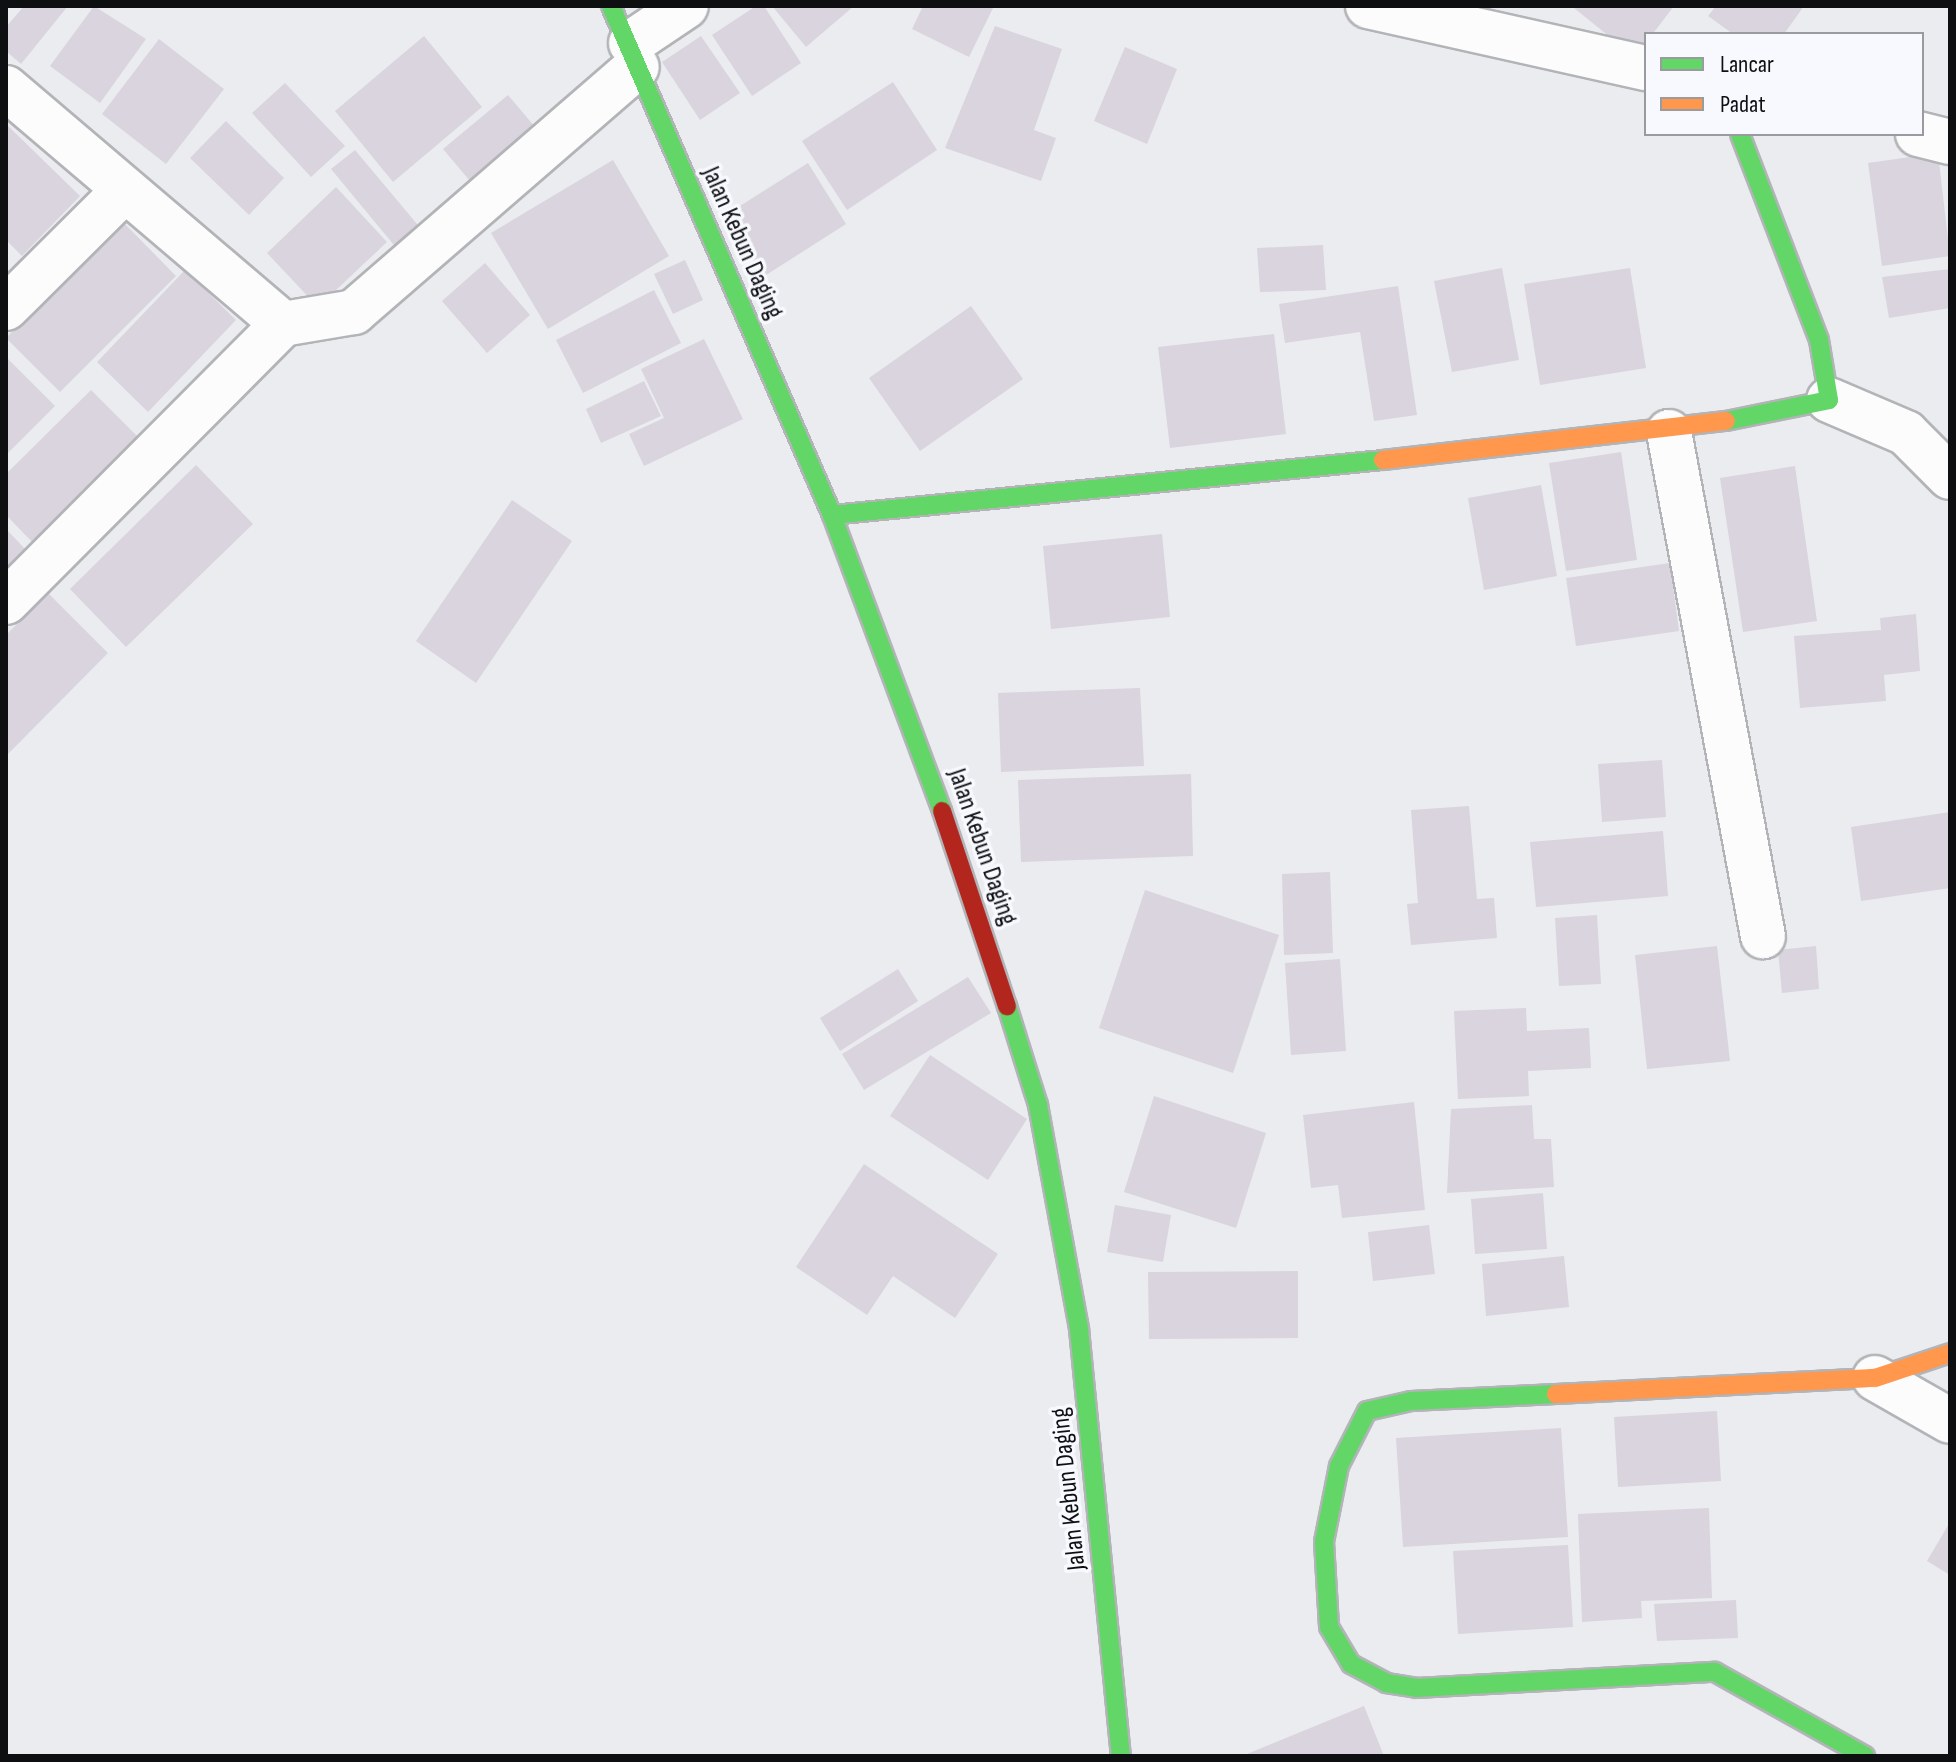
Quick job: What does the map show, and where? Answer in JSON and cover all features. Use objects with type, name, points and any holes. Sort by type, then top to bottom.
[{"type":"street","points":[[6,602],[283,324],[354,312],[626,38],[686,6]]},
{"type":"street","points":[[1368,6],[1513,20],[1644,67]]},
{"type":"street","name":"Jalan Kebun Daging","points":[[626,38],[832,515],[969,882],[1038,1105],[1079,1329],[1121,1756]]},
{"type":"street","points":[[6,88],[123,192],[283,324]]},
{"type":"street","points":[[1741,136],[1819,340],[1829,400]]},
{"type":"street","points":[[1924,136],[1950,142]]},
{"type":"street","points":[[6,308],[123,192]]},
{"type":"street","points":[[832,515],[1669,432],[1829,400],[1906,433],[1950,477]]},
{"type":"street","points":[[1669,432],[1763,936]]},
{"type":"street","points":[[1865,1756],[1715,1672],[1416,1688],[1386,1683],[1351,1664],[1329,1627],[1324,1542],[1339,1466],[1367,1411],[1411,1401],[1875,1378],[1950,1353]]},
{"type":"street","points":[[1875,1378],[1950,1421]]},
{"type":"building","points":[[24,6],[68,6],[21,64],[6,51],[6,27]]},
{"type":"building","points":[[94,6],[146,39],[100,103],[50,66]]},
{"type":"building","points":[[756,6],[764,6],[801,63],[752,96],[712,35]]},
{"type":"building","points":[[772,6],[854,6],[806,47]]},
{"type":"building","points":[[923,6],[994,6],[969,57],[912,29]]},
{"type":"building","points":[[1674,6],[1654,32],[1644,32],[1644,45],[1635,57],[1574,8]]},
{"type":"building","points":[[1716,6],[1804,6],[1785,32],[1730,32],[1708,16]]},
{"type":"building","points":[[995,26],[1062,49],[1034,130],[1056,138],[1041,181],[945,148]]},
{"type":"building","points":[[424,36],[482,107],[393,182],[335,111]]},
{"type":"building","points":[[701,36],[740,93],[700,120],[662,62]]},
{"type":"building","points":[[159,39],[224,89],[166,164],[102,114]]},
{"type":"building","points":[[1125,47],[1177,69],[1147,144],[1094,121]]},
{"type":"building","points":[[893,82],[937,150],[847,210],[802,141]]},
{"type":"building","points":[[285,83],[345,146],[311,177],[252,113]]},
{"type":"building","points":[[508,95],[535,127],[470,181],[443,149]]},
{"type":"building","points":[[226,121],[284,178],[249,215],[190,158]]},
{"type":"building","points":[[6,124],[80,196],[22,256],[6,240]]},
{"type":"building","points":[[355,150],[422,230],[398,250],[331,169]]},
{"type":"building","points":[[1938,153],[1950,256],[1882,266],[1868,163]]},
{"type":"building","points":[[613,160],[669,256],[548,329],[491,233]]},
{"type":"building","points":[[808,163],[846,224],[763,277],[724,216]]},
{"type":"building","points":[[336,187],[387,242],[318,307],[267,253]]},
{"type":"building","points":[[122,221],[176,276],[60,392],[6,338]]},
{"type":"building","points":[[1323,245],[1326,290],[1260,292],[1257,248]]},
{"type":"building","points":[[685,260],[703,300],[673,314],[654,274]]},
{"type":"building","points":[[485,263],[530,315],[487,353],[442,301]]},
{"type":"building","points":[[1502,268],[1519,360],[1452,372],[1434,281]]},
{"type":"building","points":[[1630,268],[1646,368],[1540,385],[1524,284]]},
{"type":"building","points":[[1950,269],[1950,308],[1889,318],[1882,277]]},
{"type":"building","points":[[185,270],[236,320],[148,412],[97,362]]},
{"type":"building","points":[[1398,286],[1417,415],[1374,421],[1360,332],[1285,343],[1279,304]]},
{"type":"building","points":[[654,290],[681,343],[583,393],[556,340]]},
{"type":"building","points":[[971,306],[1023,379],[920,451],[869,378]]},
{"type":"building","points":[[1274,334],[1286,434],[1170,448],[1158,347]]},
{"type":"building","points":[[704,339],[743,419],[644,466],[629,434],[664,418],[641,369]]},
{"type":"building","points":[[6,357],[55,406],[6,455]]},
{"type":"building","points":[[644,381],[661,416],[601,443],[586,409]]},
{"type":"building","points":[[91,390],[145,444],[38,548],[6,515],[6,474]]},
{"type":"building","points":[[1621,452],[1637,560],[1566,571],[1549,463]]},
{"type":"building","points":[[196,465],[253,524],[126,647],[70,589]]},
{"type":"building","points":[[1795,466],[1817,621],[1743,632],[1720,478]]},
{"type":"building","points":[[1541,485],[1557,576],[1484,590],[1468,498]]},
{"type":"building","points":[[512,500],[572,541],[476,683],[416,641]]},
{"type":"building","points":[[6,529],[28,552],[6,574]]},
{"type":"building","points":[[1162,534],[1170,617],[1051,629],[1043,546]]},
{"type":"building","points":[[1670,563],[1679,631],[1576,646],[1566,578]]},
{"type":"building","points":[[48,593],[108,653],[6,756],[6,635]]},
{"type":"building","points":[[1916,614],[1920,671],[1884,675],[1886,701],[1800,708],[1794,636],[1881,630],[1880,618]]},
{"type":"building","points":[[1140,688],[1144,766],[1001,772],[998,693]]},
{"type":"building","points":[[1662,760],[1666,817],[1602,822],[1598,764]]},
{"type":"building","points":[[1191,774],[1193,856],[1021,862],[1018,780]]},
{"type":"building","points":[[1469,806],[1477,899],[1494,898],[1497,938],[1411,945],[1407,904],[1418,903],[1411,810]]},
{"type":"building","points":[[1950,812],[1950,888],[1861,901],[1851,827]]},
{"type":"building","points":[[1663,831],[1668,896],[1536,907],[1530,842]]},
{"type":"building","points":[[1330,872],[1333,953],[1284,955],[1282,874]]},
{"type":"building","points":[[1145,890],[1279,935],[1233,1073],[1099,1028]]},
{"type":"building","points":[[1597,915],[1601,984],[1559,986],[1555,918]]},
{"type":"building","points":[[1717,946],[1730,1061],[1647,1069],[1635,955]]},
{"type":"building","points":[[1816,946],[1819,989],[1782,993],[1778,950]]},
{"type":"building","points":[[1340,959],[1346,1051],[1291,1055],[1285,963]]},
{"type":"building","points":[[898,969],[918,1001],[840,1051],[820,1018]]},
{"type":"building","points":[[968,977],[991,1013],[864,1090],[842,1054]]},
{"type":"building","points":[[1526,1008],[1527,1031],[1589,1028],[1591,1068],[1528,1071],[1529,1096],[1458,1099],[1454,1011]]},
{"type":"building","points":[[930,1055],[1027,1119],[988,1180],[890,1116]]},
{"type":"building","points":[[1154,1096],[1266,1133],[1236,1228],[1124,1192]]},
{"type":"building","points":[[1414,1102],[1425,1210],[1342,1218],[1338,1185],[1311,1188],[1303,1115]]},
{"type":"building","points":[[1532,1105],[1534,1139],[1551,1139],[1554,1187],[1447,1193],[1451,1109]]},
{"type":"building","points":[[864,1164],[998,1254],[955,1318],[893,1276],[867,1315],[796,1267]]},
{"type":"building","points":[[1543,1193],[1547,1249],[1475,1254],[1471,1199]]},
{"type":"building","points":[[1115,1205],[1171,1215],[1163,1262],[1107,1252]]},
{"type":"building","points":[[1429,1225],[1435,1274],[1373,1281],[1368,1232]]},
{"type":"building","points":[[1564,1256],[1569,1307],[1486,1316],[1482,1264]]},
{"type":"building","points":[[1298,1271],[1298,1338],[1149,1339],[1148,1272]]},
{"type":"building","points":[[1717,1411],[1721,1481],[1618,1487],[1614,1417]]},
{"type":"building","points":[[1561,1428],[1568,1537],[1403,1547],[1396,1438]]},
{"type":"building","points":[[1709,1508],[1712,1598],[1641,1601],[1642,1618],[1582,1622],[1578,1514]]},
{"type":"building","points":[[1950,1522],[1950,1575],[1927,1561]]},
{"type":"building","points":[[1568,1545],[1573,1627],[1458,1634],[1453,1551]]},
{"type":"building","points":[[1736,1600],[1738,1638],[1657,1641],[1654,1604]]},
{"type":"building","points":[[1364,1706],[1384,1756],[1242,1756]]},
{"type":"traffic: fast","points":[[611,6],[832,515],[942,811]]},
{"type":"traffic: fast","points":[[1726,421],[1829,400],[1819,340],[1741,136]]},
{"type":"traffic: fast","points":[[832,515],[1383,460]]},
{"type":"traffic: fast","points":[[1007,1006],[1038,1105],[1079,1329],[1121,1756]]},
{"type":"traffic: fast","points":[[1556,1394],[1411,1401],[1367,1411],[1339,1466],[1324,1542],[1329,1627],[1351,1664],[1386,1683],[1416,1688],[1715,1672],[1865,1756]]},
{"type":"traffic: slow","points":[[1383,460],[1726,421]]},
{"type":"traffic: slow","points":[[1556,1394],[1875,1378],[1950,1353]]},
{"type":"traffic: jam","points":[[942,811],[1007,1006]]}]
